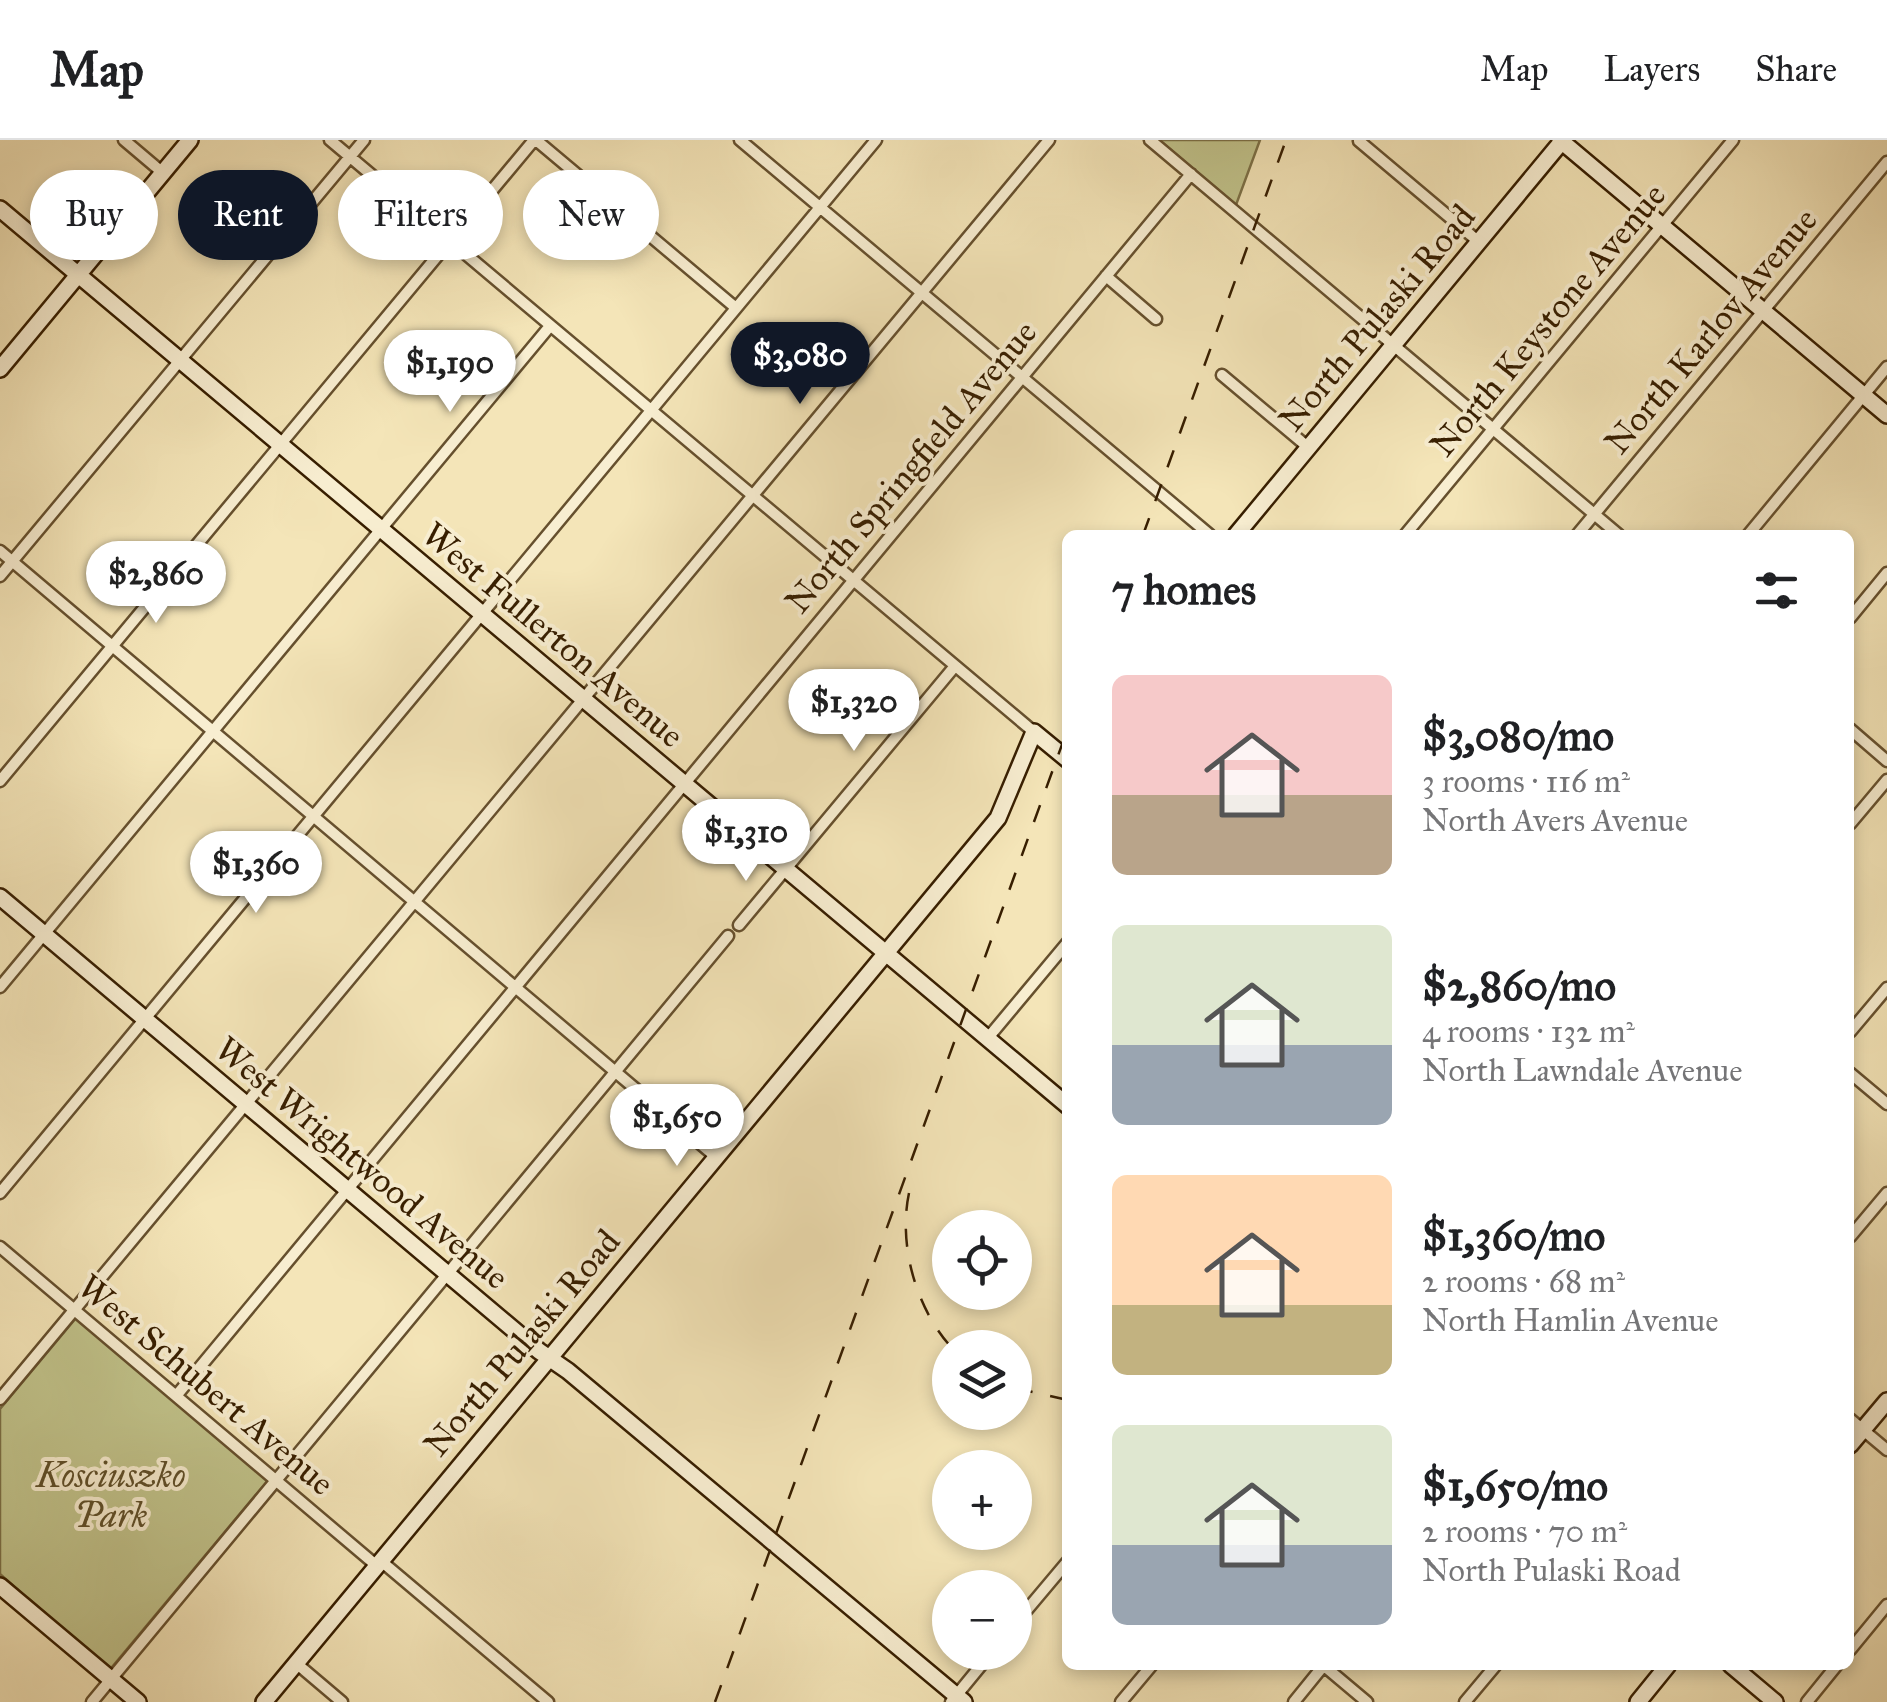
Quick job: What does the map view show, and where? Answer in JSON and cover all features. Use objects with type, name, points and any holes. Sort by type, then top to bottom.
[{"type":"main road","points":[[0,369],[190,140]]},
{"type":"main road","points":[[1562,140],[1887,415]]},
{"type":"main road","name":"North Pulaski Road","points":[[1240,530],[1562,140]]},
{"type":"main road","name":"West Fullerton Avenue","points":[[0,209],[1062,1101]]},
{"type":"main road","points":[[1034,732],[1062,755]]},
{"type":"main road","name":"North Pulaski Road","points":[[264,1702],[998,818],[1034,732]]},
{"type":"main road","name":"West Wrightwood Avenue","points":[[0,897],[957,1700]]},
{"type":"main road","points":[[1856,1424],[1887,1400]]},
{"type":"main road","points":[[3,1595],[138,1702]]},
{"type":"main road","points":[[1638,1702],[1664,1670]]},
{"type":"main road","points":[[1737,1670],[1775,1702]]},
{"type":"street","points":[[124,140],[163,173]]},
{"type":"street","points":[[330,140],[365,170]]},
{"type":"street","points":[[0,576],[364,140]]},
{"type":"street","points":[[503,178],[535,140],[736,308]]},
{"type":"street","points":[[740,140],[1204,530]]},
{"type":"street","points":[[0,1193],[876,140]]},
{"type":"street","points":[[0,1399],[1049,140]]},
{"type":"street","points":[[1150,140],[1613,530]]},
{"type":"street","name":"North Keystone Avenue","points":[[1409,530],[1733,140]]},
{"type":"street","points":[[1359,141],[1479,242]]},
{"type":"street","name":"North Karlov Avenue","points":[[1581,530],[1887,162]]},
{"type":"street","name":"North Springfield Avenue","points":[[176,1396],[1191,174]]},
{"type":"street","points":[[0,781],[434,260]]},
{"type":"street","points":[[472,260],[1034,732]]},
{"type":"street","points":[[1106,276],[1156,319]]},
{"type":"street","points":[[0,986],[550,326]]},
{"type":"street","points":[[1752,530],[1887,367]]},
{"type":"street","points":[[1222,375],[1308,448]]},
{"type":"street","points":[[0,551],[716,1157]]},
{"type":"street","points":[[1854,613],[1887,573]]},
{"type":"street","points":[[739,924],[955,666]]},
{"type":"street","points":[[1854,733],[1887,760]]},
{"type":"street","points":[[1854,819],[1887,780]]},
{"type":"street","points":[[92,1702],[728,936]]},
{"type":"street","points":[[987,1039],[1062,949]]},
{"type":"street","points":[[1854,1027],[1887,988]]},
{"type":"street","points":[[1854,1076],[1887,1104]]},
{"type":"street","points":[[1854,1233],[1887,1192]]},
{"type":"street","name":"West Schubert Avenue","points":[[0,1247],[548,1702]]},
{"type":"street","points":[[1856,1424],[1887,1450]]},
{"type":"street","points":[[1032,1604],[1062,1568]]},
{"type":"street","points":[[1854,1645],[1887,1605]]},
{"type":"street","points":[[296,1663],[342,1702]]},
{"type":"street","points":[[957,1700],[979,1670]]},
{"type":"street","points":[[1122,1702],[1148,1670]]},
{"type":"street","points":[[1294,1702],[1320,1670]]},
{"type":"street","points":[[1330,1670],[1368,1702]]},
{"type":"street","points":[[1466,1702],[1492,1670]]},
{"type":"street","points":[[1807,1702],[1833,1670]]},
{"type":"green space","points":[[1159,140],[1260,140],[1236,205]]},
{"type":"green space","name":"Kosciuszko Park","points":[[76,1318],[269,1479],[108,1669],[0,1574],[0,1409]]},
{"type":"railway","points":[[1145,530],[1286,140]]},
{"type":"railway","points":[[715,1702],[1062,745]]},
{"type":"railway","points":[[909,1193],[908,1255],[920,1296],[938,1330]]},
{"type":"railway","points":[[1032,1392],[1062,1399]]}]
